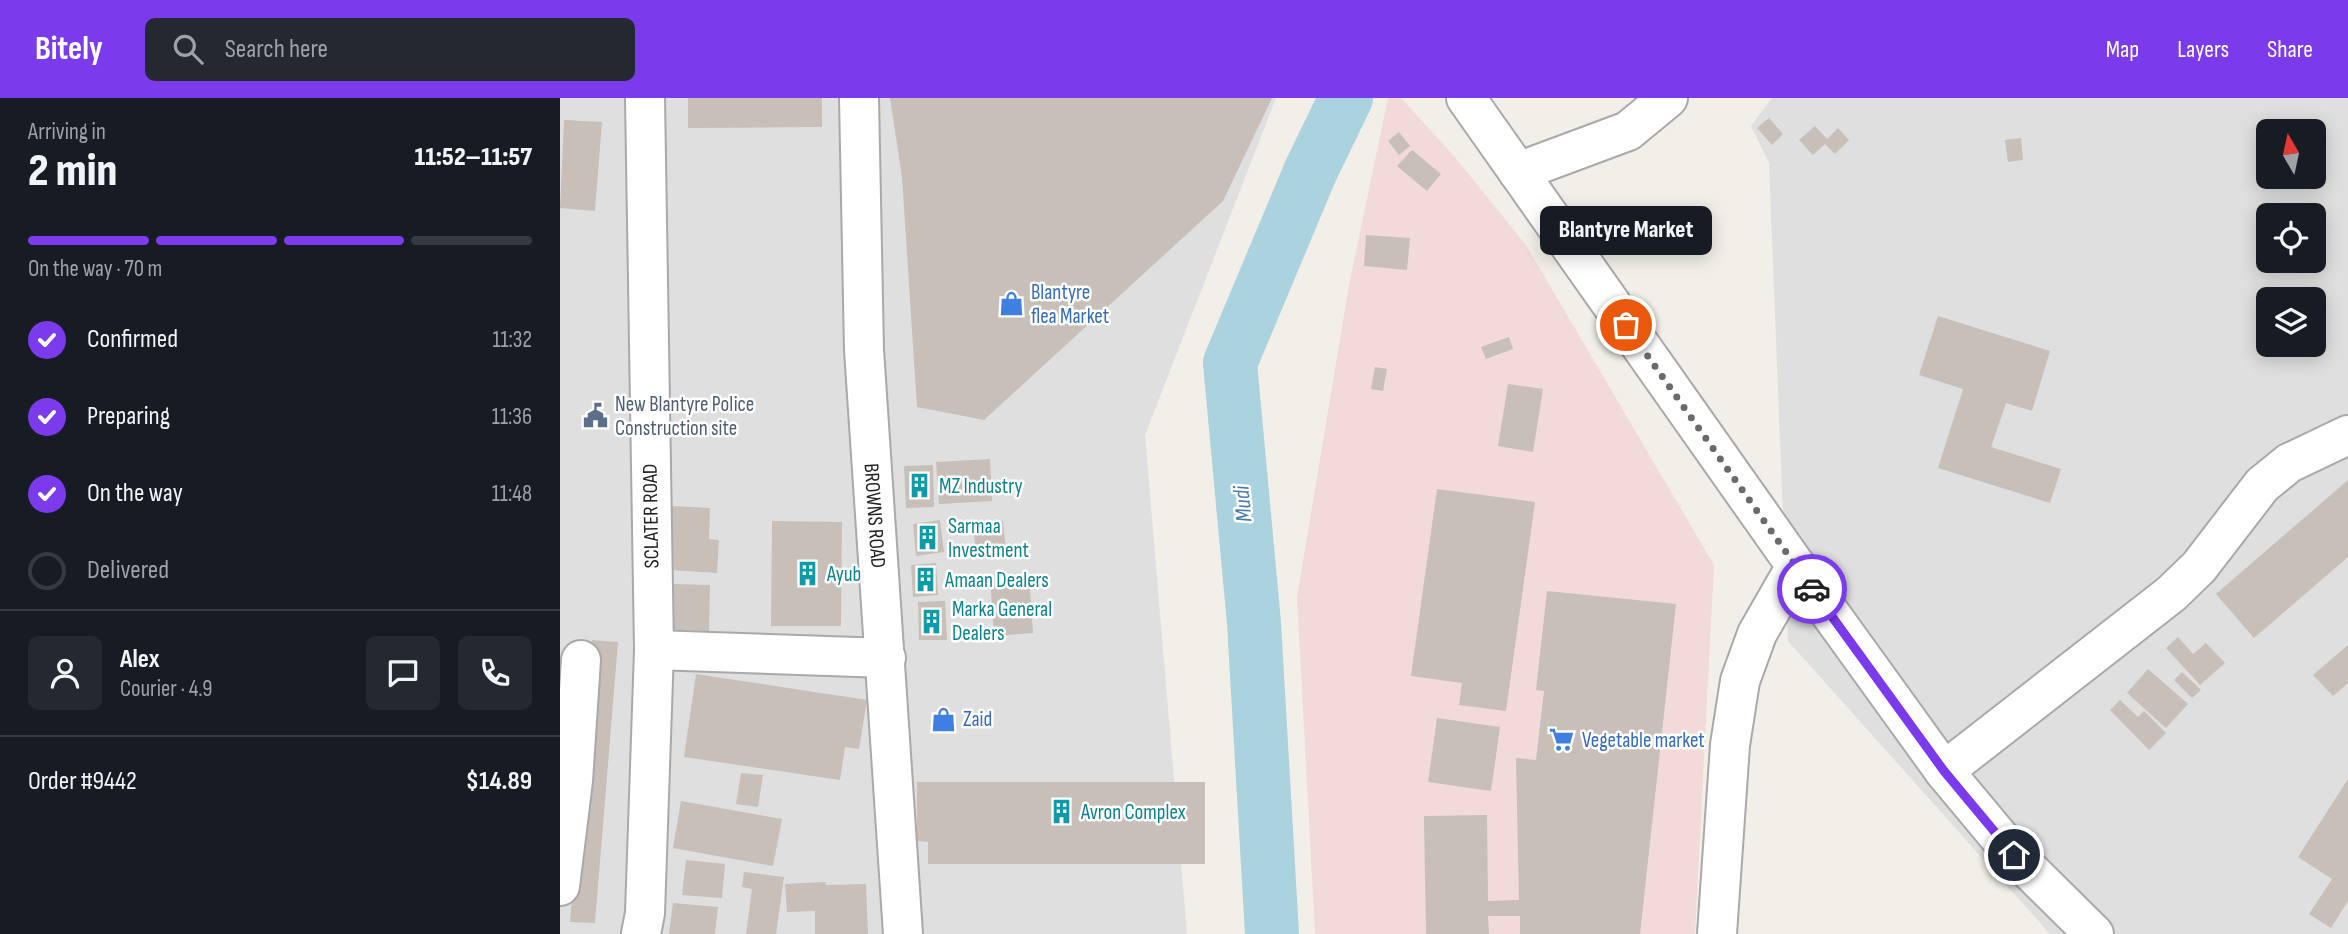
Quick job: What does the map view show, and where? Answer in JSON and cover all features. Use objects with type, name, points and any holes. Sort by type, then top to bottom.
[{"type":"street","name":"SCLATER ROAD","points":[[641,934],[645,913],[654,650],[645,98]]},
{"type":"street","name":"BROWNS ROAD","points":[[859,98],[864,350],[903,934]]},
{"type":"street","points":[[1466,98],[1944,771],[2014,855],[2094,934]]},
{"type":"street","points":[[1518,172],[1628,131],[1668,98]]},
{"type":"street","points":[[1944,771],[2171,594],[2199,567],[2262,485],[2289,463],[2348,435]]},
{"type":"street","points":[[1717,934],[1730,745],[1740,681],[1757,634],[1796,566]]},
{"type":"street","points":[[654,650],[886,658]]},
{"type":"street","points":[[560,886],[573,781],[581,660]]},
{"type":"shaded area","points":[[560,98],[1276,98],[1145,435],[1187,934],[560,934]]},
{"type":"shaded area","points":[[1388,98],[1401,98],[1454,156],[1526,245],[1714,565],[1695,934],[1315,934],[1297,597],[1349,285]]},
{"type":"shaded area","points":[[1772,98],[2348,98],[2348,934],[2050,934],[1788,641],[1769,163],[1751,126]]},
{"type":"building","points":[[688,98],[822,98],[822,127],[688,128]]},
{"type":"building","name":"Blantyre flea Market","points":[[890,98],[1272,98],[1223,201],[984,420],[917,407],[902,177]]},
{"type":"building","points":[[1769,118],[1783,134],[1772,145],[1757,128]]},
{"type":"building","points":[[564,120],[602,122],[595,211],[560,208]]},
{"type":"building","points":[[1815,126],[1827,139],[1838,128],[1849,140],[1835,154],[1825,144],[1813,155],[1799,140]]},
{"type":"building","points":[[1399,132],[1410,146],[1399,155],[1388,141]]},
{"type":"building","points":[[2021,138],[2023,160],[2008,162],[2005,140]]},
{"type":"building","points":[[1412,150],[1441,174],[1427,191],[1397,166]]},
{"type":"building","points":[[1366,235],[1410,238],[1407,270],[1364,266]]},
{"type":"building","points":[[1938,316],[2050,351],[2032,411],[2006,403],[1991,447],[2061,469],[2050,503],[1938,468],[1963,389],[1919,375]]},
{"type":"building","points":[[1509,337],[1513,349],[1486,359],[1481,347]]},
{"type":"building","points":[[1375,367],[1387,369],[1383,391],[1371,389]]},
{"type":"building","points":[[1508,384],[1543,389],[1533,452],[1498,446]]},
{"type":"building","points":[[990,459],[992,501],[939,504],[936,462]]},
{"type":"building","name":"MZ Industry","points":[[933,465],[934,507],[906,508],[904,466]]},
{"type":"building","points":[[2348,480],[2348,557],[2254,638],[2216,594]]},
{"type":"building","points":[[1437,489],[1535,502],[1506,711],[1459,705],[1462,683],[1411,676]]},
{"type":"building","points":[[672,506],[710,508],[709,539],[719,540],[717,573],[669,570]]},
{"type":"building","name":"Sarmaa Investment","points":[[940,520],[944,552],[916,556],[913,524]]},
{"type":"building","name":"Ayub","points":[[772,521],[842,522],[841,626],[771,626]]},
{"type":"building","points":[[1003,521],[1006,551],[976,554],[973,524]]},
{"type":"building","name":"Amaan Dealers","points":[[936,563],[938,595],[913,597],[911,565]]},
{"type":"building","points":[[1029,575],[1033,633],[994,636],[990,578]]},
{"type":"building","points":[[673,584],[710,585],[709,631],[671,630]]},
{"type":"building","points":[[1547,591],[1676,604],[1640,934],[1520,934],[1520,916],[1488,916],[1489,934],[1426,934],[1424,816],[1487,815],[1488,901],[1519,900],[1516,758],[1536,760],[1544,691],[1536,690]]},
{"type":"building","name":"Marka General Dealers","points":[[945,601],[947,640],[919,640],[918,602]]},
{"type":"building","points":[[2178,637],[2193,654],[2206,643],[2225,663],[2200,685],[2166,648]]},
{"type":"building","points":[[592,640],[618,642],[595,923],[570,922]]},
{"type":"building","points":[[2348,645],[2348,683],[2333,696],[2313,675]]},
{"type":"building","points":[[2148,669],[2188,704],[2166,728],[2127,693]]},
{"type":"building","points":[[2182,672],[2201,690],[2192,698],[2174,680]]},
{"type":"building","points":[[696,674],[867,700],[859,749],[845,747],[840,780],[684,757]]},
{"type":"building","points":[[2120,700],[2138,717],[2144,711],[2166,733],[2149,750],[2110,710]]},
{"type":"building","points":[[1437,718],[1500,727],[1491,791],[1428,782]]},
{"type":"building","points":[[741,773],[763,775],[758,807],[736,804]]},
{"type":"building","points":[[2348,779],[2348,901],[2331,928],[2309,914],[2332,879],[2298,857]]},
{"type":"building","name":"Avron Complex","points":[[917,782],[1205,782],[1205,864],[928,864],[928,842],[917,841]]},
{"type":"building","points":[[681,801],[782,819],[773,866],[673,848]]},
{"type":"building","points":[[686,860],[725,864],[722,898],[682,895]]},
{"type":"building","points":[[744,872],[784,877],[776,934],[746,934],[752,889],[742,887]]},
{"type":"building","points":[[825,882],[826,885],[866,884],[868,934],[815,934],[815,911],[787,912],[785,884]]},
{"type":"building","points":[[673,903],[718,907],[715,934],[669,934]]},
{"type":"waterway","name":"Mudi","points":[[1272,934],[1254,623],[1230,363],[1311,170],[1346,98]]},
{"type":"way so far","points":[[1626,325],[1812,589]]},
{"type":"place","name":"Blantyre flea Market","points":[[1011,304]]},
{"type":"place","name":"Blantyre Market","points":[[1626,325]]},
{"type":"place","name":"New Blantyre Police Construction site","points":[[595,416]]},
{"type":"place","name":"MZ Industry","points":[[919,486]]},
{"type":"place","name":"Sarmaa Investment","points":[[928,538]]},
{"type":"place","name":"Ayub","points":[[807,574]]},
{"type":"place","name":"Amaan Dealers","points":[[925,580]]},
{"type":"place","name":"Marka General Dealers","points":[[932,621]]},
{"type":"place","name":"Zaid","points":[[943,719]]},
{"type":"place","name":"Vegetable market","points":[[1562,740]]},
{"type":"place","name":"Avron Complex","points":[[1061,812]]},
{"type":"route","points":[[1812,589],[1944,771],[2014,855]]}]
